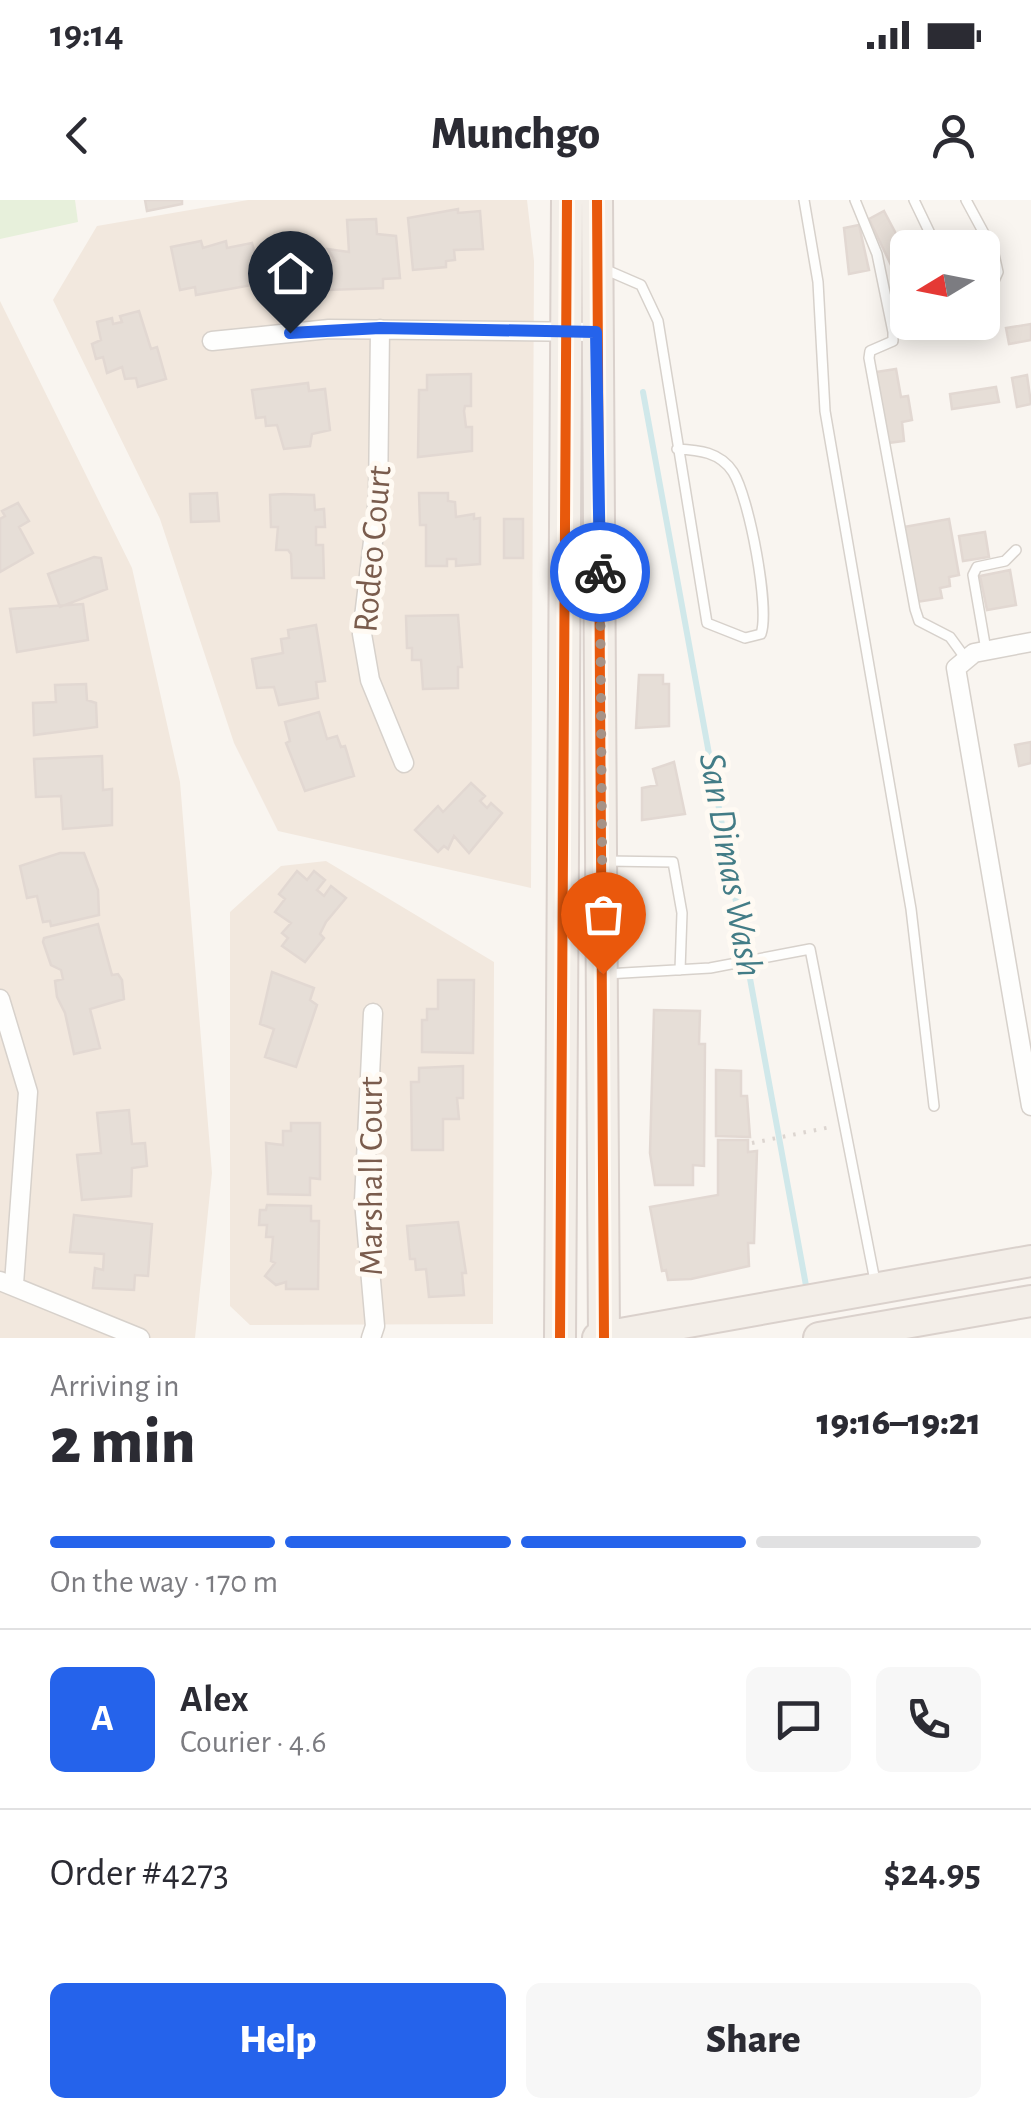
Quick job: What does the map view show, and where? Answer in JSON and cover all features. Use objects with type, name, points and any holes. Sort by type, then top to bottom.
[{"type":"main road","points":[[560,1338],[567,200]]},
{"type":"main road","points":[[597,200],[602,1337],[1031,1260]]},
{"type":"main road","points":[[839,1336],[1031,1301]]},
{"type":"street","points":[[212,341],[380,328],[596,332]]},
{"type":"street","name":"Rodeo Court","points":[[380,328],[379,482],[362,634],[370,680],[404,763]]},
{"type":"street","points":[[1031,642],[986,650],[961,663],[1031,1106]]},
{"type":"street","points":[[0,999],[28,1092],[7,1282],[140,1338]]},
{"type":"street","name":"Marshall Court","points":[[371,1338],[375,1326],[364,1201],[373,1013]]},
{"type":"lane","points":[[804,200],[818,282],[825,410],[911,909],[934,1106]]},
{"type":"lane","points":[[855,200],[877,254],[893,332],[893,340],[870,352],[869,358],[915,609],[919,621],[950,637],[961,663]]},
{"type":"lane","points":[[914,200],[928,230]]},
{"type":"lane","points":[[966,200],[982,230]]},
{"type":"lane","points":[[597,267],[641,285],[651,301],[707,623],[746,638],[761,634],[766,620],[750,533],[732,471],[708,450],[678,448]]},
{"type":"lane","points":[[986,650],[972,575],[977,567],[1005,561],[1016,550]]},
{"type":"lane","points":[[602,861],[673,862],[682,913],[680,970]]},
{"type":"lane","points":[[603,974],[680,970],[810,949],[877,1289]]},
{"type":"path","points":[[752,1143],[834,1126]]},
{"type":"shaded area","points":[[248,200],[527,200],[534,261],[531,888],[278,831],[234,743],[160,519],[53,300],[97,226]]},
{"type":"shaded area","points":[[0,301],[132,568],[180,782],[212,1173],[195,1338],[0,1338]]},
{"type":"shaded area","points":[[326,861],[494,962],[493,1324],[250,1325],[230,1306],[230,912],[281,866]]},
{"type":"green space","points":[[0,200],[75,200],[78,222],[0,239]]},
{"type":"building","points":[[145,200],[182,200],[182,204],[147,211]]},
{"type":"building","points":[[458,209],[458,213],[480,211],[483,249],[454,250],[455,260],[446,261],[446,267],[413,270],[408,218]]},
{"type":"building","points":[[884,211],[894,230],[890,230],[890,263],[869,219]]},
{"type":"building","points":[[376,219],[377,234],[396,236],[400,278],[383,279],[383,288],[328,290],[326,262],[335,261],[328,249],[349,252],[347,220]]},
{"type":"building","points":[[859,225],[869,270],[849,274],[844,228]]},
{"type":"building","points":[[201,241],[203,248],[226,241],[227,248],[252,243],[263,283],[196,295],[195,287],[180,290],[171,247]]},
{"type":"building","points":[[139,311],[151,349],[157,347],[166,379],[138,387],[136,378],[125,379],[122,367],[107,373],[103,357],[96,359],[92,344],[101,340],[97,322],[112,318],[113,324],[122,322],[120,316]]},
{"type":"building","points":[[1031,324],[1031,340],[1009,344],[1006,328]]},
{"type":"building","points":[[896,369],[901,397],[908,396],[912,420],[902,422],[904,441],[888,443],[876,372]]},
{"type":"building","points":[[471,374],[471,406],[465,406],[464,411],[466,427],[472,427],[472,451],[418,457],[419,390],[427,390],[427,375]]},
{"type":"building","points":[[1027,375],[1031,404],[1017,407],[1012,378]]},
{"type":"building","points":[[308,383],[309,391],[325,389],[330,430],[312,434],[310,446],[284,449],[277,425],[266,426],[265,417],[256,418],[252,390]]},
{"type":"building","points":[[996,387],[999,402],[952,409],[950,394]]},
{"type":"building","points":[[217,493],[219,521],[191,522],[190,494]]},
{"type":"building","points":[[419,493],[448,493],[448,501],[455,502],[456,517],[474,514],[474,519],[480,518],[480,564],[456,566],[456,559],[447,559],[447,566],[426,566],[426,525],[420,525]]},
{"type":"building","points":[[270,495],[314,495],[315,510],[324,509],[325,527],[316,527],[316,545],[323,545],[324,578],[292,578],[291,554],[288,550],[276,550],[278,527],[271,527]]},
{"type":"building","points":[[18,503],[29,521],[19,527],[33,553],[0,572],[0,519],[5,516],[2,511]]},
{"type":"building","points":[[504,519],[523,519],[523,558],[504,558]]},
{"type":"building","points":[[949,519],[959,575],[949,577],[950,586],[940,588],[942,598],[916,602],[904,527]]},
{"type":"building","points":[[985,532],[989,557],[963,561],[959,536]]},
{"type":"building","points":[[101,558],[107,589],[60,607],[48,574]]},
{"type":"building","points":[[1010,570],[1016,605],[987,610],[980,576]]},
{"type":"building","points":[[83,604],[88,640],[17,652],[10,609]]},
{"type":"building","points":[[458,615],[462,667],[458,667],[458,688],[423,689],[421,660],[412,660],[412,648],[407,648],[406,616]]},
{"type":"building","points":[[316,625],[325,681],[316,682],[318,698],[279,705],[274,687],[257,688],[252,659],[283,653],[281,639],[289,638],[288,630]]},
{"type":"building","points":[[639,675],[663,675],[663,684],[669,684],[669,726],[636,728]]},
{"type":"building","points":[[86,684],[87,700],[96,703],[97,727],[34,735],[33,703],[56,702],[55,685]]},
{"type":"building","points":[[319,712],[327,739],[337,736],[341,747],[345,746],[354,776],[305,791],[286,743],[290,741],[285,722]]},
{"type":"building","points":[[1031,742],[1031,763],[1019,766],[1015,745]]},
{"type":"building","points":[[102,756],[103,790],[112,789],[112,825],[63,829],[61,796],[36,797],[34,759]]},
{"type":"building","points":[[674,762],[685,814],[642,820],[642,788],[657,785],[653,769]]},
{"type":"building","points":[[471,783],[485,796],[480,801],[487,808],[491,803],[502,813],[469,853],[454,836],[448,849],[444,846],[438,852],[415,830],[438,806],[443,812]]},
{"type":"building","points":[[60,853],[84,853],[98,890],[99,915],[51,926],[50,921],[43,922],[37,896],[27,898],[20,866]]},
{"type":"building","points":[[297,871],[307,880],[314,871],[325,880],[317,890],[324,896],[331,886],[346,898],[326,922],[320,934],[324,938],[305,962],[282,946],[288,938],[282,933],[291,923],[275,912],[285,899],[279,894]]},
{"type":"building","points":[[98,924],[112,975],[118,974],[122,980],[124,999],[90,1009],[100,1048],[74,1054],[65,1013],[57,997],[55,981],[63,979],[61,970],[51,965],[43,942],[44,938]]},
{"type":"building","points":[[272,972],[314,988],[310,1000],[317,1005],[296,1067],[265,1057],[274,1029],[260,1024]]},
{"type":"building","points":[[438,980],[474,980],[473,1053],[422,1052],[422,1020],[427,1020],[427,1009],[438,1009]]},
{"type":"building","points":[[654,1010],[700,1011],[699,1044],[705,1044],[704,1166],[693,1165],[693,1185],[655,1185],[650,1153]]},
{"type":"building","points":[[463,1066],[463,1098],[457,1098],[459,1119],[443,1119],[443,1150],[412,1150],[411,1082],[419,1082],[419,1068]]},
{"type":"building","points":[[716,1070],[741,1071],[741,1096],[747,1096],[750,1137],[716,1136]]},
{"type":"building","points":[[129,1110],[132,1144],[145,1143],[147,1166],[132,1168],[131,1196],[82,1200],[77,1155],[101,1153],[97,1113]]},
{"type":"building","points":[[291,1123],[320,1123],[320,1179],[310,1178],[310,1195],[268,1194],[266,1143],[283,1145],[283,1131],[291,1131]]},
{"type":"building","points":[[718,1140],[748,1140],[748,1152],[757,1151],[754,1243],[748,1243],[749,1266],[668,1280],[666,1270],[662,1271],[650,1207],[718,1195]]},
{"type":"building","points":[[267,1205],[311,1206],[311,1221],[319,1221],[318,1289],[286,1289],[286,1282],[276,1285],[265,1276],[275,1263],[271,1261],[273,1237],[266,1237],[267,1225],[259,1225],[260,1210],[266,1210]]},
{"type":"building","points":[[74,1215],[152,1224],[148,1276],[135,1275],[134,1290],[93,1288],[95,1268],[103,1270],[104,1254],[70,1252]]},
{"type":"building","points":[[458,1222],[466,1273],[462,1273],[464,1295],[429,1297],[426,1269],[416,1270],[415,1259],[410,1259],[407,1226]]},
{"type":"waterway","name":"San Dimas Wash","points":[[643,392],[807,1291]]},
{"type":"cycle path","points":[[560,1338],[567,200]]},
{"type":"cycle path","points":[[597,200],[604,1338]]},
{"type":"way so far","points":[[600,572],[603,974]]},
{"type":"route","points":[[290,333],[380,328],[596,332],[600,572]]}]
